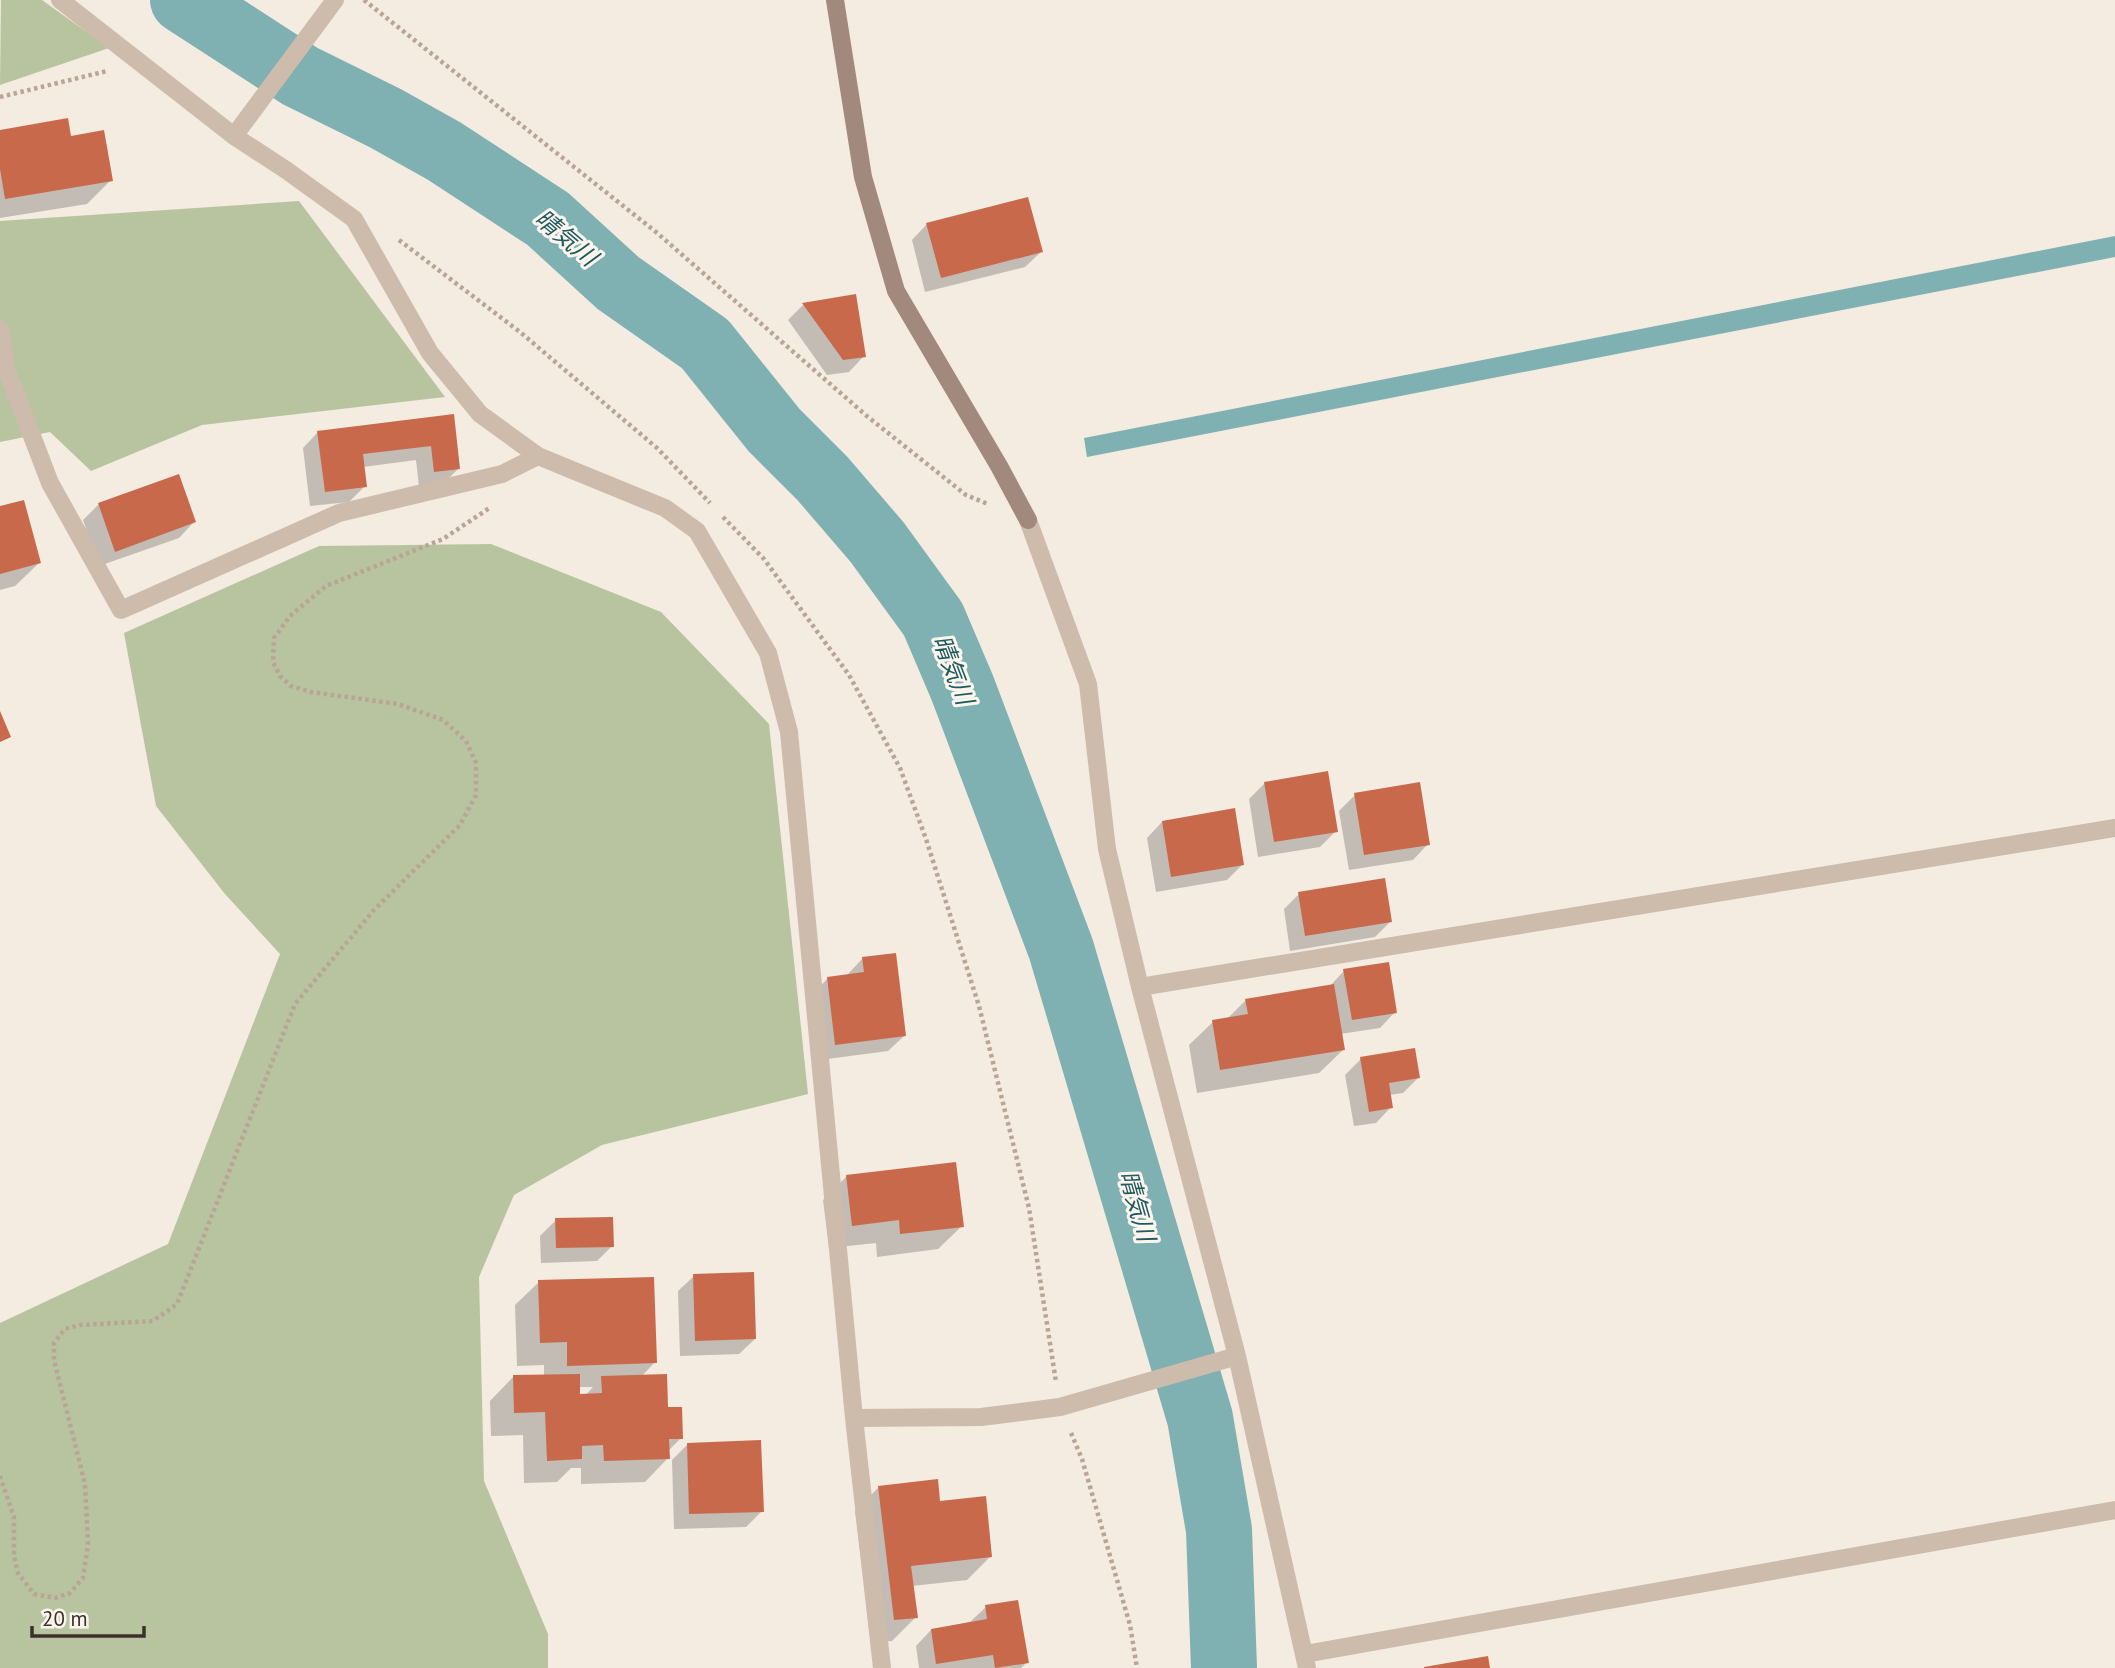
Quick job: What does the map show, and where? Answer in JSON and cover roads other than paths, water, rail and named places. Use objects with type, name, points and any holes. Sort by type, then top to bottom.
[{"type":"street","points":[[60,0],[234,136],[354,219],[430,353],[480,414],[538,456],[665,508],[697,531],[768,653],[789,732],[854,1418],[882,1668]]},
{"type":"street","points":[[234,136],[335,0]]},
{"type":"street","points":[[835,0],[863,177],[896,291],[1028,520],[1088,684],[1107,849],[1140,987],[1237,1356],[1306,1661],[2115,1510]]},
{"type":"street","points":[[0,329],[6,368],[50,483],[121,610],[339,513],[502,474],[538,456]]},
{"type":"street","points":[[1140,987],[2115,828]]},
{"type":"street","points":[[854,1418],[981,1417],[1060,1407],[1237,1356]]},
{"type":"water","points":[[2115,236],[2115,257],[1087,457],[1084,438]]},
{"type":"waterway","name":"晴気川","points":[[183,0],[300,76],[444,151],[548,219],[618,283],[705,344],[774,430],[822,478],[877,542],[933,619],[962,687],[1061,949],[1200,1418],[1219,1530],[1224,1668]]}]
